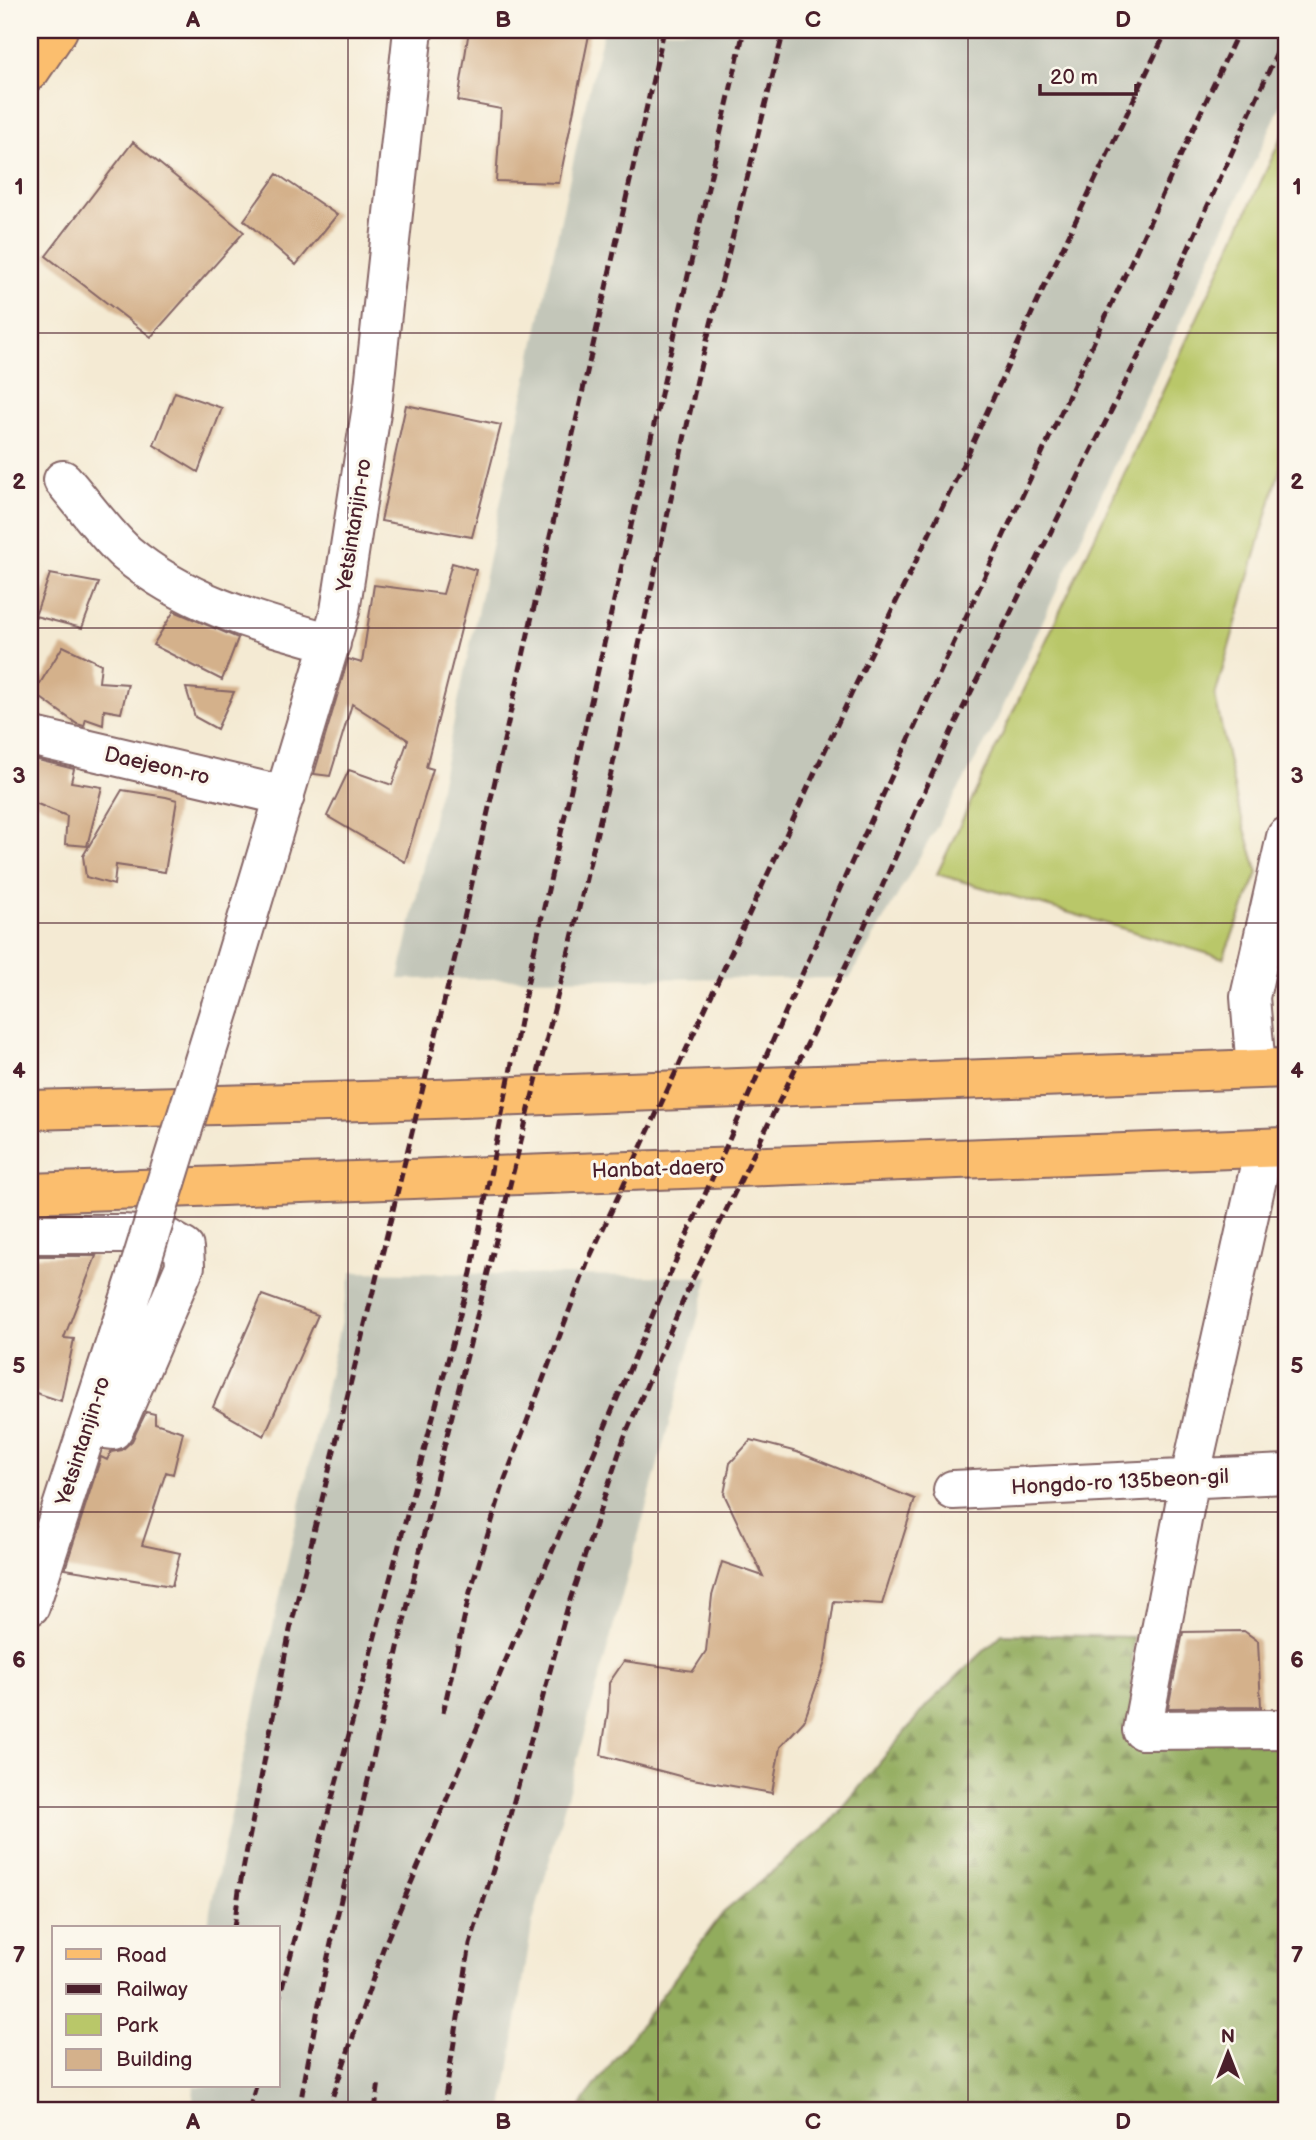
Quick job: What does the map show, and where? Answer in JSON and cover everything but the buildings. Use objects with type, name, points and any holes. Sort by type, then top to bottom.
[{"type":"main road","points":[[30,71],[58,30]]},
{"type":"main road","points":[[30,1110],[435,1099],[1271,1069]]},
{"type":"main road","name":"Hanbat-daero","points":[[30,1193],[1275,1148]]},
{"type":"street","name":"Yetsintanjin-ro","points":[[30,1606],[137,1276],[340,611],[372,406],[414,30]]},
{"type":"street","points":[[63,480],[124,551],[169,585],[245,619],[331,643]]},
{"type":"street","name":"Daejeon-ro","points":[[30,736],[285,796]]},
{"type":"street","points":[[1271,1069],[1250,997],[1284,855]]},
{"type":"street","points":[[1275,1148],[1189,1478],[1142,1730],[1286,1729]]},
{"type":"street","points":[[30,1234],[165,1237],[184,1248],[185,1266],[119,1419],[113,1430],[88,1427]]},
{"type":"street","name":"Hongdo-ro 135beon-gil","points":[[953,1490],[1286,1474]]},
{"type":"shaded area","points":[[604,30],[1286,30],[1286,93],[1279,109],[992,731],[850,978],[399,979],[586,102]]},
{"type":"shaded area","points":[[352,1272],[709,1277],[532,1925],[503,2110],[192,2110],[194,2088],[280,2088],[280,1926],[208,1926]]},
{"type":"green space","points":[[1286,128],[1286,448],[1215,696],[1237,802],[1258,873],[1223,958],[937,874]]},
{"type":"green space","points":[[1002,1634],[1133,1637],[1130,1739],[1286,1741],[1286,2110],[579,2110],[723,1913],[831,1822],[927,1705]]},
{"type":"railway","points":[[234,1926],[290,1630],[458,945],[664,30]]},
{"type":"railway","points":[[280,1995],[471,1273],[532,960],[744,30]]},
{"type":"railway","points":[[299,2110],[327,1961],[439,1467],[571,942],[697,380],[784,30]]},
{"type":"railway","points":[[443,1713],[470,1592],[505,1479],[589,1259],[855,686],[960,471],[1042,291],[1167,30]]},
{"type":"railway","points":[[328,2110],[383,1949],[673,1267],[849,868],[1239,30]]},
{"type":"railway","points":[[443,2110],[470,1944],[510,1815],[568,1606],[624,1438],[692,1280],[860,936],[952,730],[1151,331],[1286,33]]},
{"type":"railway","points":[[375,2110],[379,2081]]},
{"type":"railway","points":[[249,2110],[255,2088]]}]
